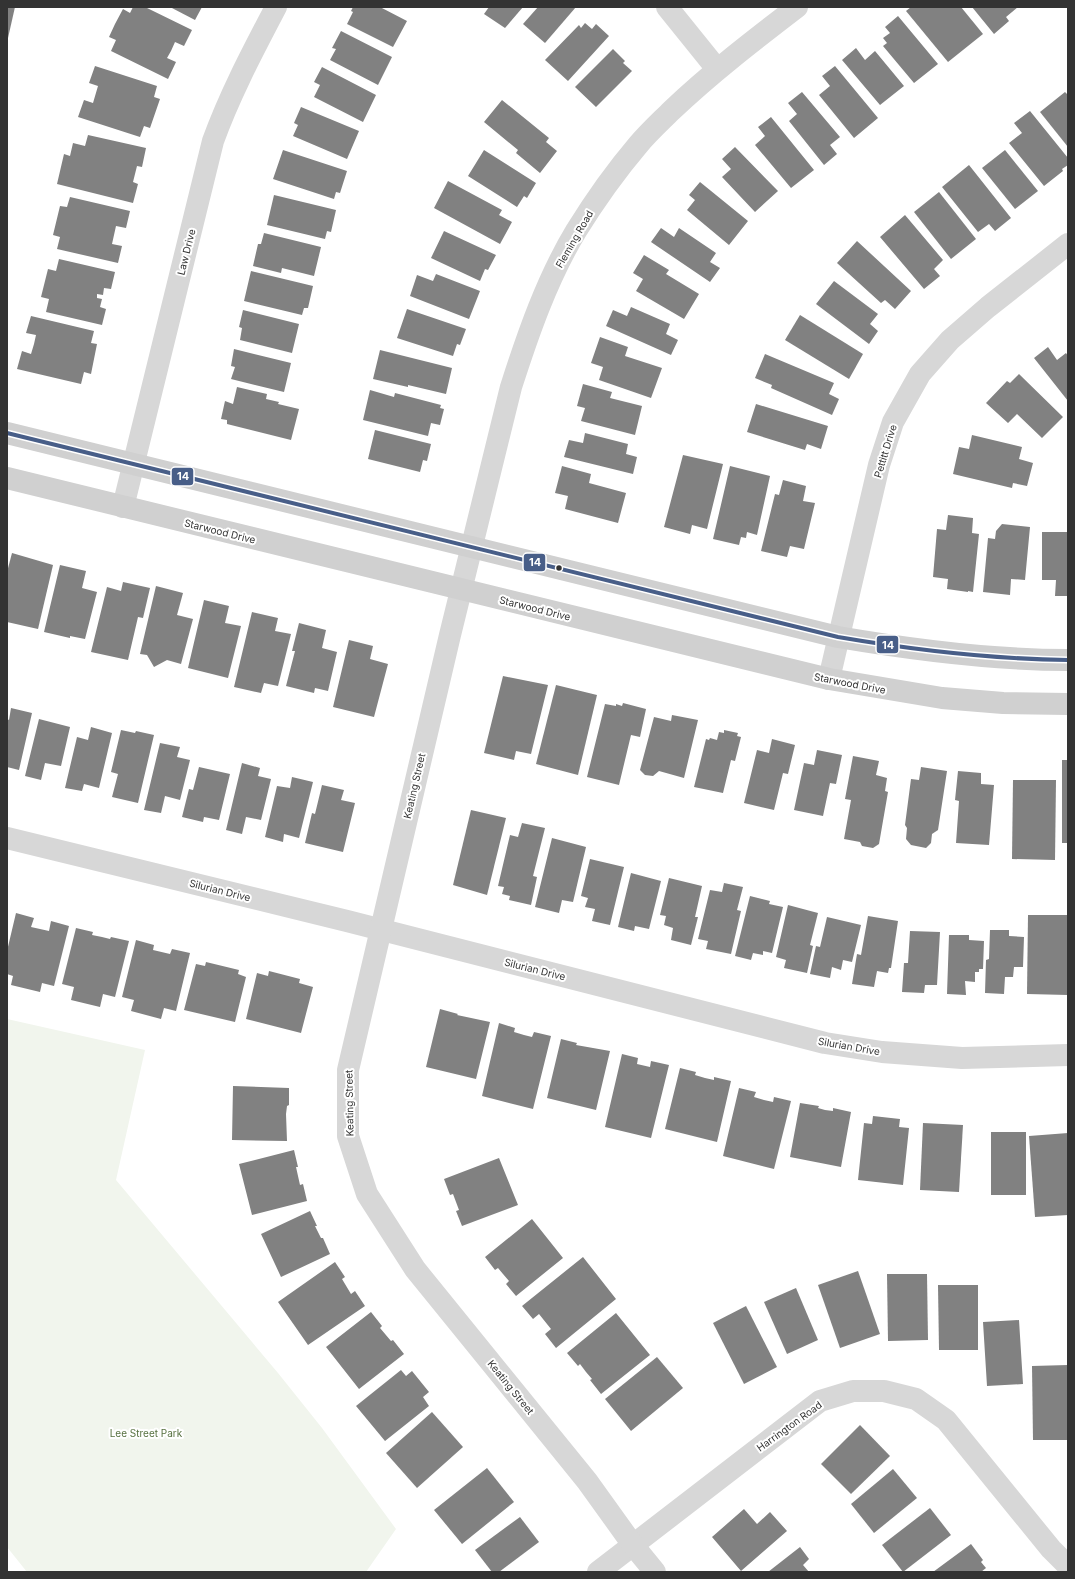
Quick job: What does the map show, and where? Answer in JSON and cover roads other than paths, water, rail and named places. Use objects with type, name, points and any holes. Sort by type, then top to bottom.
[{"type":"street","name":"Law Drive","points":[[123,507],[213,141],[225,108],[238,80],[276,7]]},
{"type":"street","points":[[667,7],[717,69]]},
{"type":"street","name":"Fleming Road","points":[[472,547],[511,387],[523,348],[556,270],[576,231],[638,144],[694,88],[797,7]]},
{"type":"street","name":"Pettitt Drive","points":[[829,680],[879,465],[893,422],[920,374],[950,340],[988,307],[1068,244]]},
{"type":"street","points":[[7,433],[838,637],[910,649],[986,657],[1068,660]]},
{"type":"street","name":"Starwood Drive","points":[[7,478],[829,680],[942,698],[1003,703],[1068,704]]},
{"type":"street","name":"Keating Street","points":[[472,547],[348,1070],[348,1136],[367,1194],[415,1269],[587,1481],[633,1545],[655,1572]]},
{"type":"street","name":"Silurian Drive","points":[[7,838],[381,930],[825,1043],[882,1052],[962,1058],[1068,1055]]},
{"type":"street","name":"Harrington Road","points":[[598,1572],[820,1401],[853,1391],[884,1391],[916,1399],[946,1420],[1051,1549],[1068,1566]]},
{"type":"park label","name":"Lee Street Park","points":[[146,1433]]}]
